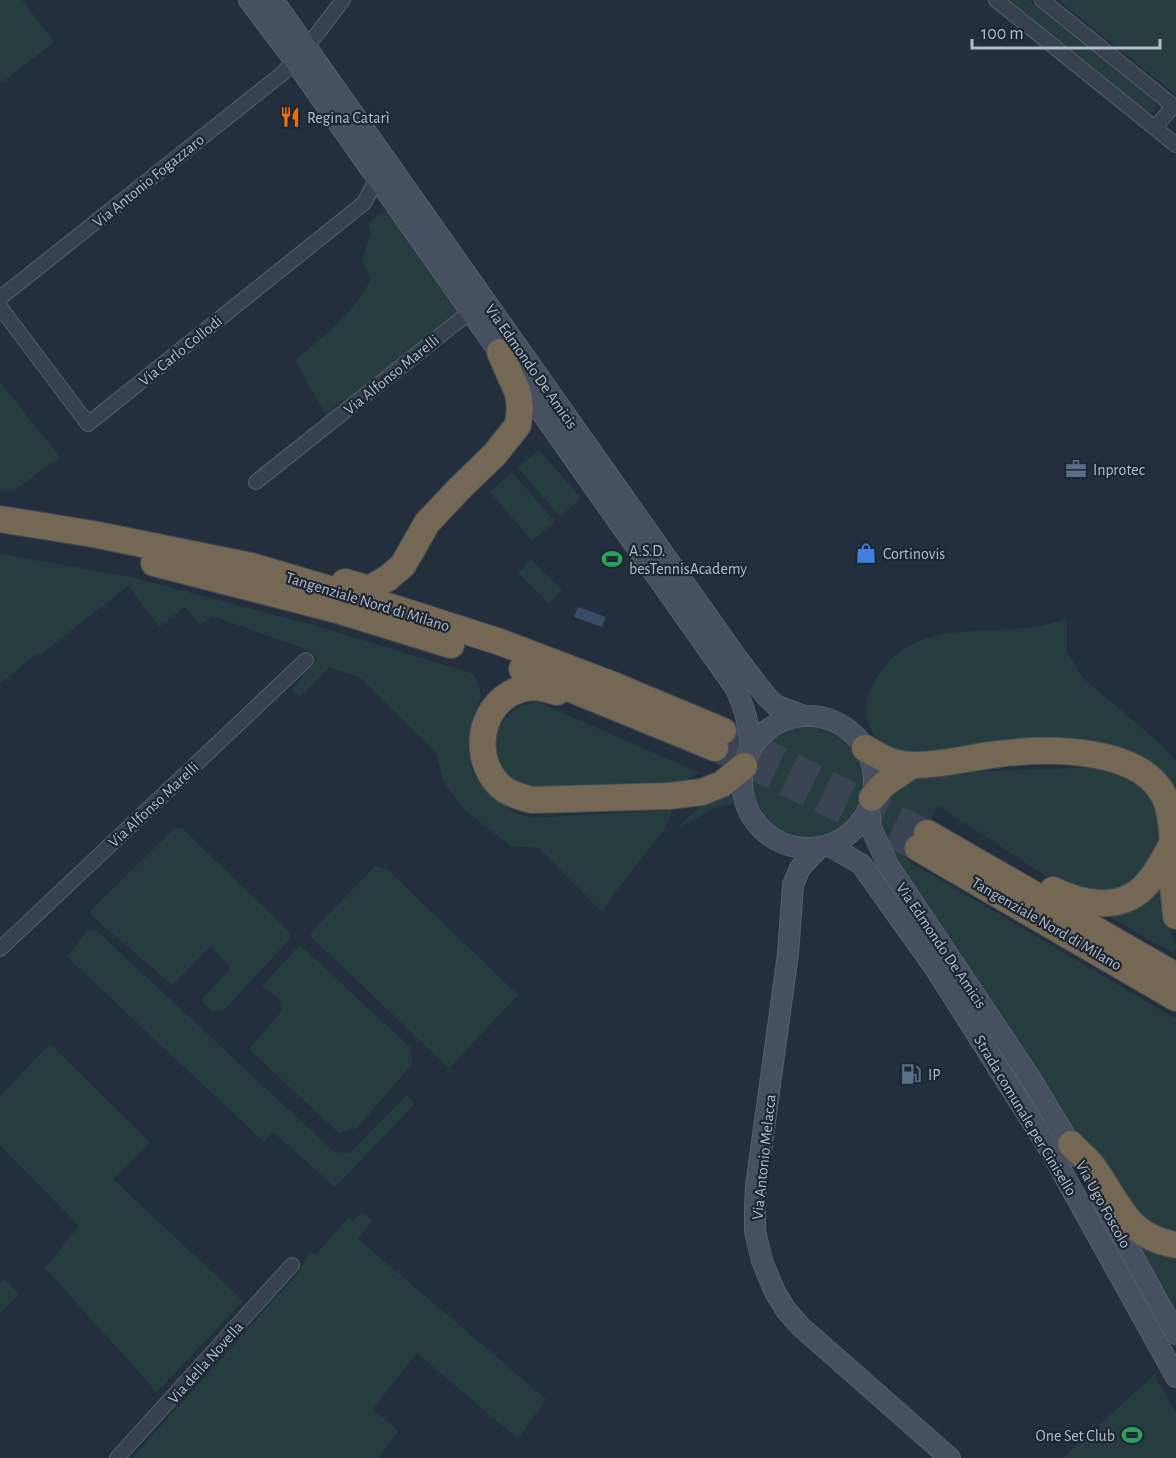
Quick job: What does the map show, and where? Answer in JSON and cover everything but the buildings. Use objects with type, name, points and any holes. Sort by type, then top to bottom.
[{"type":"highway","points":[[251,566],[264,560],[369,589],[388,578],[403,565],[427,523],[495,454],[518,425],[518,393],[500,352]]},
{"type":"highway","name":"Tangenziale Nord di Milano","points":[[0,519],[93,534],[251,566],[397,609],[500,642],[613,685],[719,739],[626,711],[499,659],[341,610],[163,565],[0,534]]},
{"type":"highway","points":[[626,711],[611,711],[566,694],[536,687],[523,689],[505,697],[493,708],[485,721],[482,739],[484,756],[490,772],[499,785],[516,796],[532,800],[669,796],[702,792],[722,784],[748,758]]},
{"type":"highway","points":[[865,748],[883,759],[912,765],[1001,754],[1063,752],[1115,759],[1138,770],[1155,783],[1166,800],[1172,822],[1176,916]]},
{"type":"highway","points":[[870,803],[883,785],[912,765]]},
{"type":"highway","name":"Tangenziale Nord di Milano","points":[[1176,976],[995,871],[922,841],[1050,925],[1176,998]]},
{"type":"highway","points":[[995,871],[1009,869],[1072,900],[1108,904],[1126,898],[1143,888],[1158,870],[1172,844]]},
{"type":"highway","points":[[1050,925],[1122,977],[1176,1009]]},
{"type":"highway","points":[[1071,1144],[1090,1164],[1126,1218],[1158,1242],[1176,1245]]},
{"type":"main road","name":"Via Edmondo De Amicis","points":[[249,0],[300,54],[766,696],[775,705],[804,716]]},
{"type":"main road","name":"Via Edmondo De Amicis","points":[[273,0],[300,54],[377,178],[736,689],[746,711],[750,732],[748,758]]},
{"type":"main road","points":[[804,716],[814,717],[836,722],[853,733],[865,748],[873,771],[870,803],[853,831],[824,846],[794,847],[771,837],[755,822],[744,800],[742,787],[748,758],[761,736],[770,729],[780,723],[804,716]]},
{"type":"main road","name":"Via Edmondo De Amicis","points":[[870,803],[871,828],[888,865],[1029,1076]]},
{"type":"main road","name":"Via Antonio Melacca","points":[[771,837],[786,861],[793,885]]},
{"type":"main road","name":"Via Antonio Melacca","points":[[824,846],[800,868],[793,885],[788,954],[756,1186],[755,1231],[762,1261],[774,1292],[786,1310],[801,1327],[950,1458]]},
{"type":"main road","name":"Strada comunale per Cinisello","points":[[824,846],[861,864],[935,968],[1050,1150],[1176,1377]]},
{"type":"main road","name":"Via Ugo Foscolo","points":[[1029,1076],[1071,1144],[1176,1334]]},
{"type":"street","name":"Via Antonio Fogazzaro","points":[[0,298],[283,73],[343,0]]},
{"type":"street","points":[[996,0],[1176,145]]},
{"type":"street","points":[[1042,0],[1175,107],[1155,129]]},
{"type":"street","name":"Via Carlo Collodi","points":[[0,307],[88,424],[364,203],[377,178]]},
{"type":"street","name":"Via Alfonso Marelli","points":[[256,482],[471,311]]},
{"type":"street","name":"Via Alfonso Marelli","points":[[0,949],[306,660]]},
{"type":"street","name":"Via della Novella","points":[[117,1458],[292,1265]]},
{"type":"green space","points":[[0,0],[22,0],[54,42],[0,84]]},
{"type":"green space","points":[[1006,0],[1029,0],[1154,101],[1156,107],[1152,113],[1144,112]]},
{"type":"green space","points":[[1058,0],[1176,0],[1176,95]]},
{"type":"green space","points":[[387,210],[457,310],[457,316],[348,405],[343,400],[334,407],[338,413],[328,419],[295,360],[337,324],[364,292],[371,279],[362,259],[371,234],[368,223]]},
{"type":"green space","points":[[0,382],[60,457],[13,491],[0,490]]},
{"type":"green space","points":[[539,450],[581,498],[560,517],[518,468]]},
{"type":"green space","points":[[512,472],[555,521],[532,541],[490,492]]},
{"type":"green space","points":[[0,554],[131,577],[320,627],[474,674],[481,694],[468,746],[470,766],[479,784],[512,812],[531,818],[670,810],[672,814],[664,830],[602,912],[539,848],[511,846],[463,809],[443,780],[436,752],[361,678],[329,667],[299,698],[292,690],[318,658],[308,650],[213,616],[200,625],[185,607],[159,627],[128,586],[40,655],[38,653],[0,683]]},
{"type":"green space","points":[[531,560],[562,590],[549,603],[518,573]]},
{"type":"green space","points":[[1067,618],[1067,652],[1083,678],[1164,747],[1176,761],[1176,799],[1154,766],[1138,753],[1084,742],[902,754],[884,751],[867,719],[869,693],[891,660],[913,644],[936,636],[1042,626]]},
{"type":"green space","points":[[537,702],[700,773],[674,786],[538,791],[507,782],[493,751],[495,735],[505,718],[519,706]]},
{"type":"green space","points":[[808,722],[831,727],[850,740],[863,759],[868,782],[863,805],[850,824],[831,837],[808,842],[785,837],[766,824],[753,805],[748,782],[753,759],[766,740],[785,727]]},
{"type":"green space","points":[[1101,767],[1134,781],[1148,793],[1158,809],[1161,826],[1159,843],[1153,857],[1131,881],[1100,892],[1083,893],[1068,888],[1044,875],[938,806],[907,860],[1176,1019],[1176,1236],[1155,1232],[1118,1196],[919,899],[883,836],[879,814],[889,791],[912,774]]},
{"type":"green space","points":[[729,791],[733,804],[714,808],[679,828],[701,806]]},
{"type":"green space","points":[[175,828],[182,828],[290,933],[289,940],[223,1011],[211,1011],[201,1000],[231,968],[210,946],[172,985],[91,915],[91,910]]},
{"type":"green space","points":[[375,866],[387,869],[518,995],[449,1068],[311,937],[311,933]]},
{"type":"green space","points":[[1163,876],[1168,921],[1176,945],[1175,954],[1105,914]]},
{"type":"green space","points":[[88,930],[97,931],[334,1152],[350,1153],[407,1095],[415,1104],[335,1187],[273,1132],[264,1142],[67,957]]},
{"type":"green space","points":[[300,945],[411,1048],[412,1064],[357,1128],[339,1133],[249,1049],[282,1011],[279,999],[262,986]]},
{"type":"green space","points":[[50,1044],[150,1142],[113,1179],[243,1301],[157,1392],[45,1268],[79,1226],[0,1145],[0,1096]]},
{"type":"green space","points":[[362,1212],[372,1221],[358,1239],[546,1399],[518,1439],[417,1353],[372,1410],[399,1431],[378,1458],[132,1458],[300,1271],[310,1251],[315,1255],[349,1217],[353,1221]]},
{"type":"green space","points":[[1140,1248],[1176,1258],[1176,1312]]},
{"type":"green space","points":[[4,1279],[19,1294],[0,1313],[0,1283]]},
{"type":"green space","name":"One Set Club","points":[[1154,1375],[1176,1412],[1176,1458],[1063,1458]]},
{"type":"water","points":[[578,607],[606,617],[602,627],[574,617]]},
{"type":"tunnel","points":[[723,731],[927,833]]},
{"type":"tunnel","points":[[715,748],[918,848]]},
{"type":"place","name":"Regina Catarì","points":[[290,117]]},
{"type":"place","name":"Inprotec","points":[[1076,469]]},
{"type":"place","name":"Cortinovis","points":[[866,553]]},
{"type":"place","name":"A.S.D. besTennisAcademy","points":[[612,559]]},
{"type":"place","name":"IP","points":[[911,1074]]},
{"type":"place","name":"One Set Club","points":[[1132,1435]]}]
